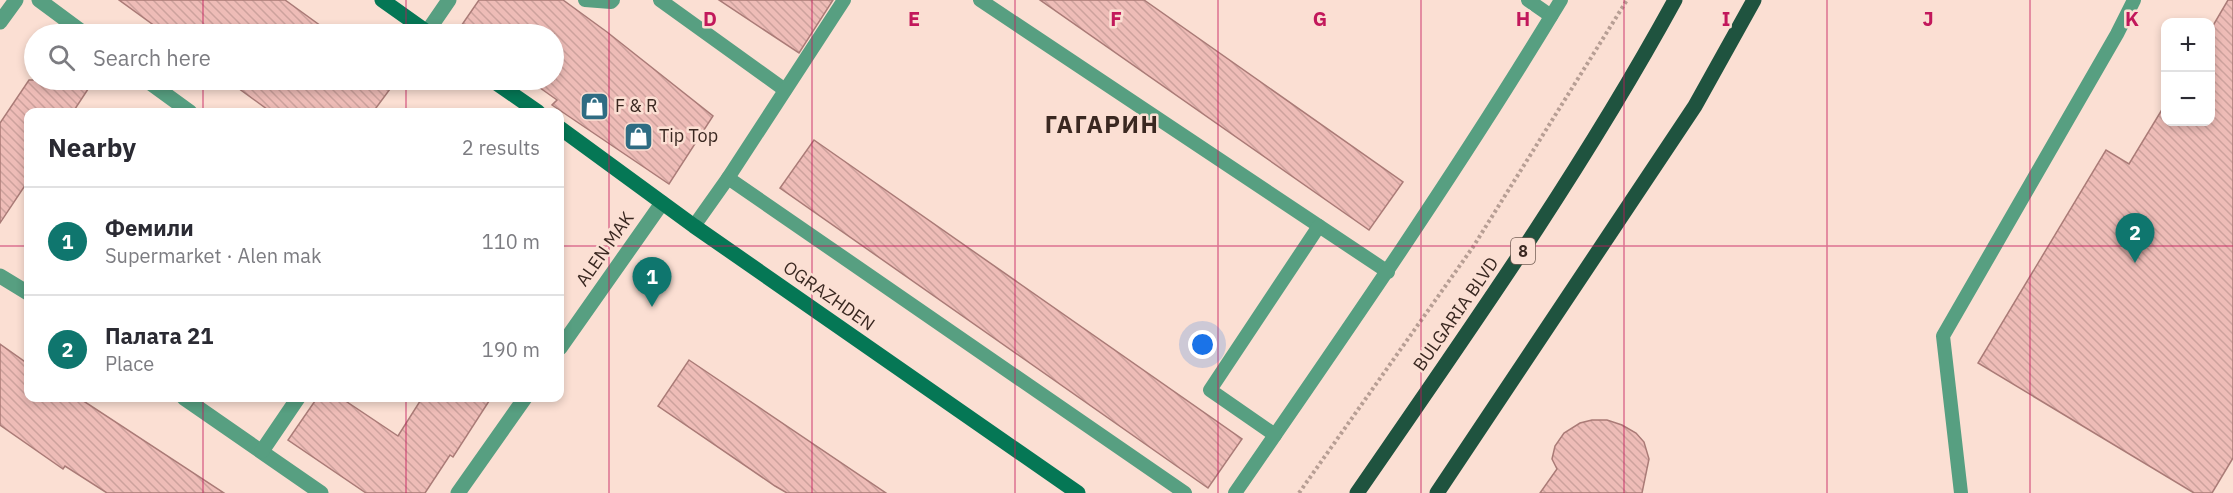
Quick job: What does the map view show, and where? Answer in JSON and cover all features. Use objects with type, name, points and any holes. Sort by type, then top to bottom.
[{"type":"main road","name":"BULGARIA BLVD","points":[[1357,493],[1523,251],[1635,72],[1675,0]]},
{"type":"main road","points":[[1437,493],[1695,106],[1754,0]]},
{"type":"street","points":[[0,22],[16,0]]},
{"type":"street","points":[[39,0],[71,24]]},
{"type":"street","points":[[382,0],[415,24]]},
{"type":"street","points":[[435,24],[449,0]]},
{"type":"street","points":[[160,90],[184,108]]},
{"type":"street","points":[[506,90],[532,108]]},
{"type":"street","name":"OGRAZHDEN","points":[[564,131],[694,226],[1078,493]]},
{"type":"street","name":"ALEN MAK","points":[[564,342],[662,202]]},
{"type":"street","points":[[0,276],[24,291]]},
{"type":"street","points":[[190,402],[321,493]]},
{"type":"street","points":[[262,451],[295,402]]},
{"type":"street","points":[[458,493],[522,402]]},
{"type":"lane","points":[[585,0],[611,2],[612,0]]},
{"type":"lane","points":[[660,0],[785,90]]},
{"type":"lane","points":[[694,226],[844,0]]},
{"type":"lane","points":[[980,0],[1388,272]]},
{"type":"lane","points":[[1528,0],[1551,16]]},
{"type":"lane","points":[[1235,493],[1388,272],[1561,0]]},
{"type":"lane","points":[[1961,493],[1942,336],[2117,34],[2134,0]]},
{"type":"lane","points":[[728,178],[1185,493]]},
{"type":"lane","points":[[1275,435],[1210,390],[1319,225]]},
{"type":"path","points":[[1299,493],[1473,247],[1627,0]]},
{"type":"building","points":[[119,0],[285,0],[318,24],[152,24]]},
{"type":"building","points":[[479,0],[563,0],[713,116],[669,184],[564,113],[564,108],[556,108],[552,105],[557,100],[543,90],[564,90],[564,24],[462,24]]},
{"type":"building","points":[[719,0],[833,0],[799,53]]},
{"type":"building","points":[[1040,0],[1144,0],[1403,182],[1369,230]]},
{"type":"building","points":[[2228,0],[2233,0],[2233,458],[2212,493],[2194,493],[1978,363],[2106,150],[2129,164],[2161,111],[2161,126],[2215,126],[2215,22]]},
{"type":"building","points":[[24,87],[24,90],[87,90],[76,108],[24,108],[24,187],[0,223],[0,123]]},
{"type":"building","points":[[241,90],[389,90],[376,108],[266,108]]},
{"type":"building","points":[[814,140],[1242,439],[1208,488],[780,188]]},
{"type":"building","points":[[0,344],[24,361],[24,402],[85,402],[224,493],[107,493],[65,466],[63,469],[0,425]]},
{"type":"building","points":[[689,360],[886,493],[787,493],[775,486],[658,406]]},
{"type":"building","points":[[314,402],[347,402],[398,436],[419,402],[488,402],[453,457],[450,455],[425,493],[366,493],[288,440]]},
{"type":"building","points":[[1607,420],[1622,425],[1636,433],[1644,442],[1649,459],[1642,493],[1540,493],[1557,469],[1552,459],[1555,446],[1564,433],[1580,423]]},
{"type":"place","name":"F & R","points":[[594,106]]},
{"type":"place","name":"Tip Top","points":[[638,136]]},
{"type":"place","name":"Палата 21","points":[[2135,263]]},
{"type":"place","name":"Фемили","points":[[652,307]]},
{"type":"district","name":"ГАГАРИН","points":[[1102,125]]}]
